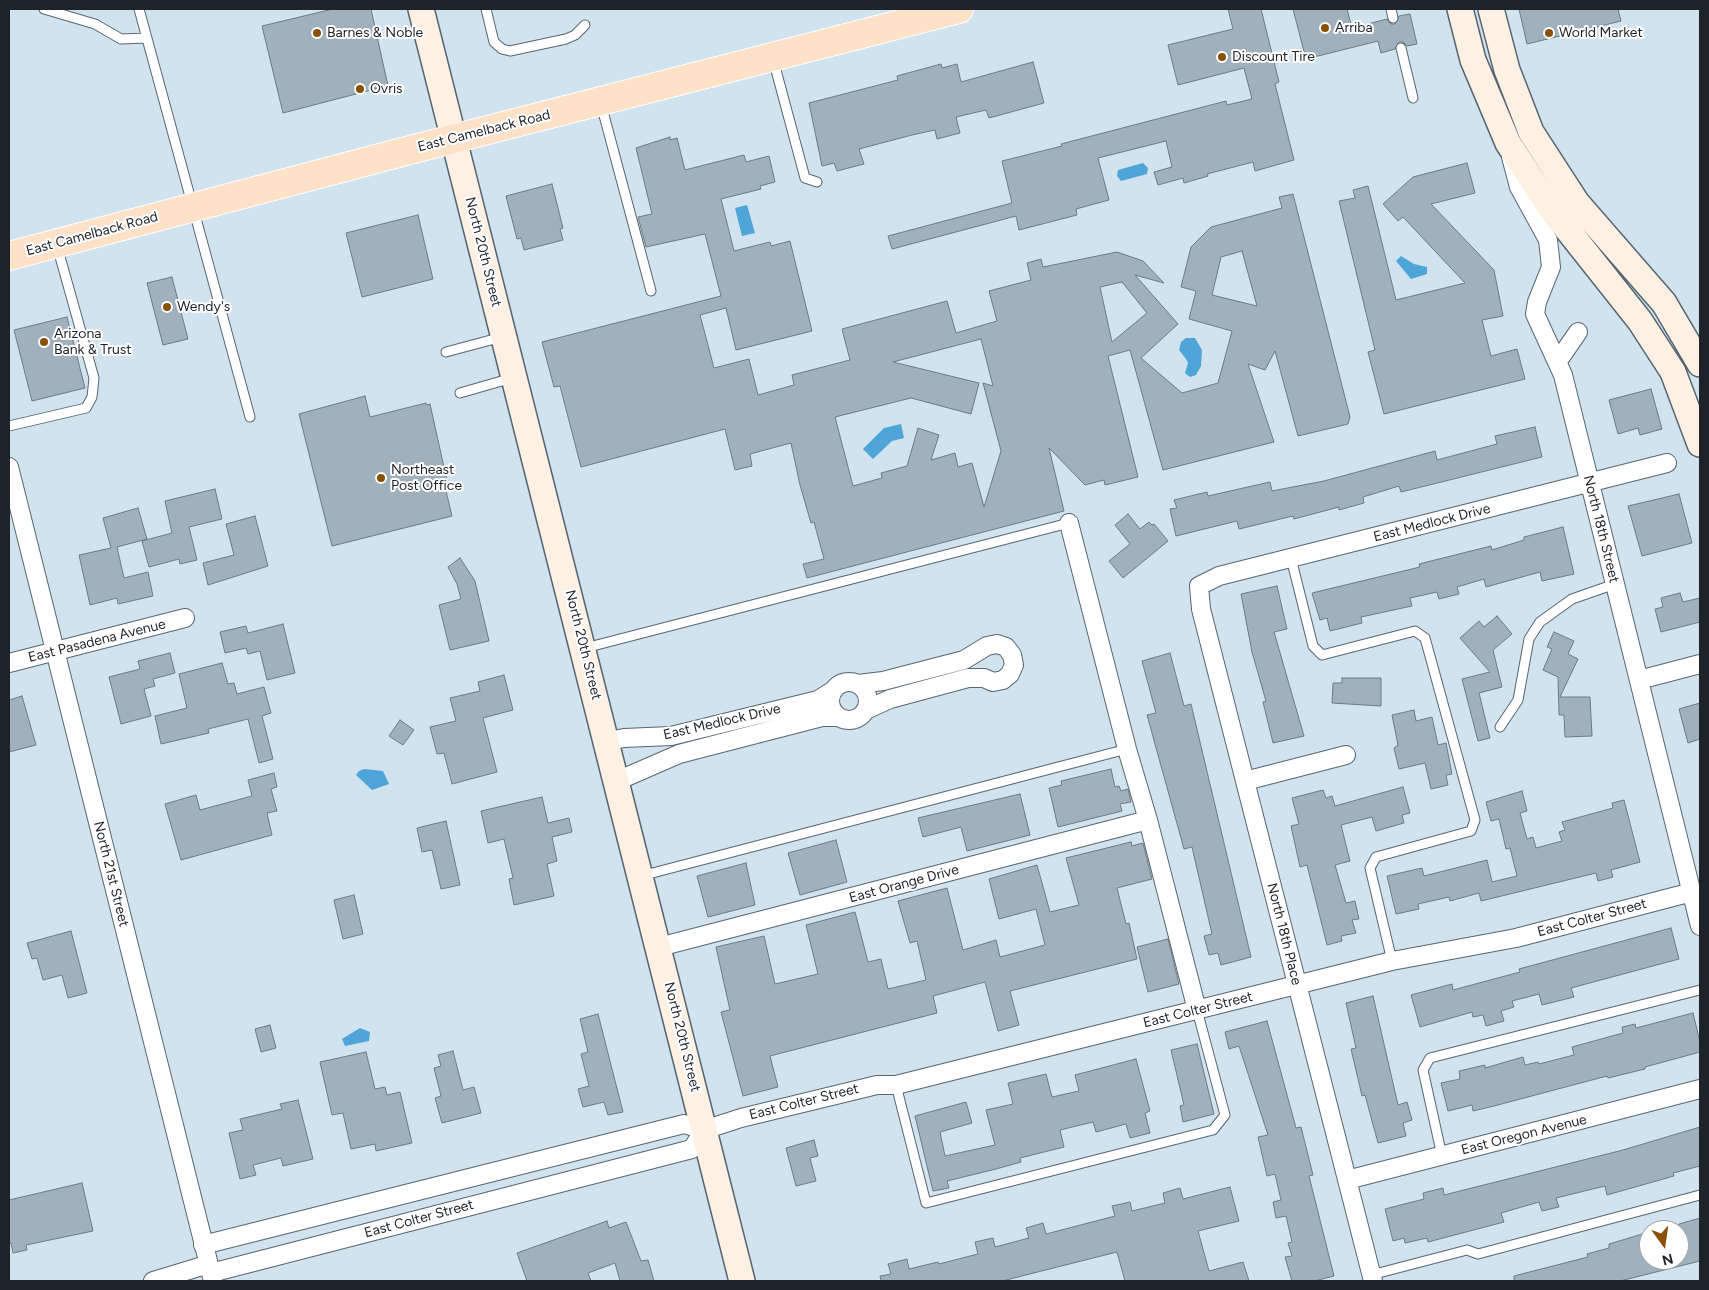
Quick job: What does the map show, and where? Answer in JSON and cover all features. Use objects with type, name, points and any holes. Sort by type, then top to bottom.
[{"type":"main road","name":"East Camelback Road","points":[[9,256],[959,9]]},
{"type":"street","name":"North 20th Street","points":[[421,9],[608,742],[742,1281]]},
{"type":"street","name":"North 18th Street","points":[[1460,9],[1476,67],[1508,143],[1519,187],[1548,240],[1551,253],[1551,267],[1537,302],[1535,314],[1558,361],[1700,926]]},
{"type":"street","points":[[1491,9],[1512,85],[1531,132],[1577,203],[1664,303],[1700,364]]},
{"type":"street","name":"North 18th Street","points":[[1508,143],[1552,210],[1640,321],[1673,372],[1700,444]]},
{"type":"street","points":[[1558,361],[1578,332]]},
{"type":"street","name":"East Medlock Drive","points":[[1199,586],[1219,576],[1667,463]]},
{"type":"street","name":"North 21st Street","points":[[9,467],[211,1273]]},
{"type":"street","points":[[1069,523],[1126,749],[1148,820],[1197,1010]]},
{"type":"street","name":"North 18th Place","points":[[1199,586],[1201,609],[1372,1278]]},
{"type":"street","name":"East Pasadena Avenue","points":[[9,663],[185,618]]},
{"type":"street","name":"East Medlock Drive","points":[[608,742],[624,738],[671,736],[818,700],[844,683],[858,684],[883,681],[964,660],[987,646],[997,644],[1006,647],[1012,655],[1014,664],[1010,674],[1003,680],[993,682],[984,678],[968,678],[890,699],[868,709],[855,720],[822,717],[679,754],[617,781]]},
{"type":"street","points":[[1639,680],[1700,664]]},
{"type":"street","points":[[858,684],[866,692],[868,709]]},
{"type":"street","points":[[834,690],[830,701],[831,708],[838,717]]},
{"type":"street","points":[[1246,781],[1346,755]]},
{"type":"street","name":"East Orange Drive","points":[[659,947],[1148,820]]},
{"type":"street","name":"East Colter Street","points":[[203,1245],[684,1124],[704,1130],[741,1118],[868,1087],[896,1085],[1392,961],[1516,938],[1692,892]]},
{"type":"street","name":"East Oregon Avenue","points":[[1347,1180],[1700,1089]]},
{"type":"street","name":"East Colter Street","points":[[153,1281],[211,1273],[692,1149],[704,1130]]},
{"type":"lane","points":[[44,9],[95,24],[121,39],[147,38]]},
{"type":"lane","points":[[139,9],[250,417]]},
{"type":"lane","points":[[486,9],[494,42],[502,48],[510,50],[566,40],[575,35],[585,25]]},
{"type":"lane","points":[[1401,48],[1413,98]]},
{"type":"lane","points":[[773,56],[805,178],[817,182]]},
{"type":"lane","points":[[600,101],[651,291]]},
{"type":"lane","points":[[9,426],[86,408],[92,397],[94,378],[56,244]]},
{"type":"lane","points":[[446,352],[505,336]]},
{"type":"lane","points":[[460,393],[515,378]]},
{"type":"lane","points":[[584,648],[1069,523]]},
{"type":"lane","points":[[1291,558],[1313,646],[1322,655],[1415,631],[1425,638],[1475,820],[1470,832],[1376,857],[1370,868],[1392,961]]},
{"type":"lane","points":[[1500,727],[1518,700],[1529,639],[1540,622],[1572,599],[1614,584]]},
{"type":"lane","points":[[641,876],[1126,749]]},
{"type":"lane","points":[[1442,1156],[1423,1070],[1430,1058],[1700,990]]},
{"type":"lane","points":[[896,1085],[926,1203],[1213,1130],[1225,1115],[1197,1010]]},
{"type":"lane","points":[[1372,1278],[1467,1250],[1478,1254],[1700,1196]]},
{"type":"water","points":[[1143,163],[1148,168],[1147,174],[1121,181],[1117,176],[1118,170]]},
{"type":"water","points":[[747,205],[755,233],[742,236],[735,208]]},
{"type":"water","points":[[1401,256],[1414,264],[1427,267],[1427,274],[1411,279],[1396,261]]},
{"type":"water","points":[[1186,338],[1195,338],[1202,350],[1201,366],[1196,375],[1190,377],[1185,373],[1188,363],[1179,350],[1181,342]]},
{"type":"water","points":[[901,424],[904,438],[892,441],[873,459],[863,449],[884,428]]},
{"type":"water","points":[[364,769],[383,771],[389,784],[372,790],[356,775]]},
{"type":"water","points":[[360,1028],[370,1032],[369,1041],[345,1046],[342,1039]]},
{"type":"building","points":[[333,9],[371,9],[390,95],[379,88],[283,113],[262,26]]},
{"type":"building","points":[[1228,9],[1261,9],[1279,82],[1275,84],[1294,160],[1255,171],[1253,162],[1207,174],[1208,176],[1184,183],[1183,178],[1158,185],[1154,172],[1172,167],[1166,141],[1098,158],[1109,200],[1076,209],[1077,215],[1019,230],[1016,216],[892,249],[888,236],[1012,203],[1002,161],[1226,101],[1227,105],[1252,99],[1244,68],[1178,85],[1168,45],[1233,29]]},
{"type":"building","name":"Arriba","points":[[1293,9],[1347,9],[1352,28],[1387,19],[1391,24],[1395,24],[1399,16],[1410,14],[1417,44],[1407,46],[1403,42],[1399,42],[1395,49],[1381,53],[1378,41],[1306,59]]},
{"type":"building","name":"World Market","points":[[1519,9],[1618,9],[1621,21],[1527,44]]},
{"type":"building","points":[[1033,62],[1044,103],[989,118],[986,110],[956,117],[960,133],[937,139],[935,130],[912,135],[859,149],[864,164],[837,171],[834,163],[822,166],[809,103],[898,80],[897,76],[941,64],[942,68],[957,64],[961,82]]},
{"type":"building","points":[[670,137],[670,140],[677,138],[685,170],[744,155],[746,162],[769,156],[775,182],[760,186],[761,189],[721,199],[734,251],[770,242],[771,246],[790,241],[812,331],[736,350],[726,308],[700,315],[714,368],[749,359],[758,395],[794,385],[792,375],[850,360],[842,329],[947,301],[956,333],[997,321],[989,291],[1031,280],[1027,263],[1041,259],[1043,267],[1117,252],[1143,261],[1164,283],[1135,275],[1178,324],[1141,358],[1182,393],[1218,383],[1232,331],[1189,319],[1196,291],[1181,287],[1191,247],[1211,227],[1282,208],[1279,197],[1293,194],[1350,417],[1348,424],[1298,436],[1275,351],[1265,370],[1248,364],[1274,442],[1163,470],[1130,350],[1108,356],[1138,477],[1105,485],[1104,480],[1085,485],[1049,448],[1064,511],[807,578],[803,564],[824,559],[814,522],[811,523],[800,485],[791,443],[750,454],[752,466],[735,470],[725,429],[581,467],[560,386],[554,387],[542,342],[721,296],[705,234],[646,247],[638,217],[652,214],[636,148]],"holes":[[[1242,251],[1257,306],[1212,295],[1221,257]],[[1122,282],[1147,313],[1112,342],[1100,287]],[[981,339],[993,386],[983,383],[1001,451],[984,507],[972,463],[958,467],[955,453],[931,460],[939,435],[918,428],[907,466],[881,473],[882,478],[853,486],[835,417],[911,398],[971,414],[979,383],[893,362]]]},
{"type":"building","points":[[1467,163],[1475,193],[1431,204],[1494,270],[1503,316],[1482,320],[1491,356],[1517,349],[1525,379],[1384,414],[1368,352],[1375,350],[1339,201],[1355,198],[1353,190],[1368,186],[1396,300],[1465,283],[1403,217],[1398,221],[1383,204],[1413,177]]},
{"type":"building","points":[[552,184],[563,228],[560,229],[563,240],[524,250],[521,238],[517,239],[506,196]]},
{"type":"building","points":[[418,215],[433,279],[362,297],[346,233]]},
{"type":"building","points":[[172,277],[188,339],[163,345],[147,283]]},
{"type":"building","points":[[67,317],[85,388],[32,401],[14,330]]},
{"type":"building","points":[[1651,389],[1662,429],[1640,435],[1638,428],[1618,434],[1609,400]]},
{"type":"building","name":"Northeast Post Office","points":[[365,396],[370,417],[426,403],[427,405],[430,404],[449,490],[446,491],[452,516],[332,546],[299,414]]},
{"type":"building","points":[[1535,427],[1542,457],[1401,492],[1399,486],[1363,497],[1364,503],[1339,510],[1339,507],[1294,519],[1293,516],[1239,529],[1237,521],[1176,536],[1170,509],[1177,508],[1174,500],[1207,492],[1208,496],[1270,482],[1272,491],[1324,481],[1435,451],[1437,460],[1497,444],[1495,436]]},
{"type":"building","points":[[215,489],[222,519],[189,527],[197,560],[180,564],[179,559],[149,567],[142,541],[172,533],[165,501]]},
{"type":"building","points":[[1679,494],[1692,543],[1642,556],[1628,506]]},
{"type":"building","points":[[138,508],[147,539],[117,547],[124,578],[148,572],[153,596],[118,604],[117,598],[90,605],[79,555],[111,548],[103,518]]},
{"type":"building","points":[[1128,514],[1140,529],[1149,522],[1152,525],[1154,524],[1168,541],[1123,578],[1109,561],[1130,544],[1115,525]]},
{"type":"building","points":[[255,516],[268,566],[208,585],[203,563],[234,555],[226,524]]},
{"type":"building","points":[[1563,527],[1574,574],[1542,581],[1540,572],[1486,587],[1484,579],[1457,587],[1459,594],[1439,599],[1437,592],[1410,598],[1412,606],[1361,617],[1362,623],[1330,631],[1327,618],[1320,620],[1312,593],[1420,567],[1419,564],[1491,546],[1492,550],[1524,540],[1524,537]]},
{"type":"building","points":[[460,558],[475,581],[489,641],[450,650],[439,605],[461,599],[457,584],[448,567]]},
{"type":"building","points":[[1277,586],[1287,629],[1274,632],[1304,736],[1273,743],[1263,702],[1266,701],[1252,652],[1241,594]]},
{"type":"building","points":[[1680,593],[1683,602],[1700,598],[1700,622],[1661,632],[1655,609],[1663,607],[1661,598]]},
{"type":"building","points":[[1497,616],[1512,634],[1493,650],[1502,687],[1479,693],[1490,738],[1478,741],[1462,679],[1490,672],[1460,638],[1479,621],[1484,627]]},
{"type":"building","points":[[283,624],[295,673],[267,680],[260,651],[248,654],[246,648],[225,653],[220,632],[246,626],[248,633]]},
{"type":"building","points":[[1554,632],[1574,641],[1568,654],[1578,659],[1560,697],[1590,697],[1592,736],[1565,737],[1564,715],[1559,715],[1558,677],[1543,670],[1552,649],[1547,647]]},
{"type":"building","points":[[170,653],[175,673],[153,679],[155,686],[144,689],[151,716],[121,724],[109,677],[140,669],[138,661]]},
{"type":"building","points":[[1170,653],[1184,706],[1191,704],[1251,957],[1221,965],[1218,953],[1209,955],[1204,936],[1212,934],[1192,847],[1184,849],[1147,715],[1156,713],[1142,661]]},
{"type":"building","points":[[222,663],[228,684],[234,683],[237,694],[264,687],[271,713],[262,716],[273,759],[259,763],[248,719],[208,729],[209,733],[161,744],[155,716],[187,708],[179,674]]},
{"type":"building","points":[[504,675],[513,710],[483,718],[497,772],[452,784],[444,753],[437,754],[430,727],[456,721],[450,698],[480,691],[478,682]]},
{"type":"building","points":[[1342,678],[1381,678],[1381,706],[1332,703],[1333,683],[1342,683]]},
{"type":"building","points":[[22,696],[36,745],[9,752],[9,700]]},
{"type":"building","points":[[1700,703],[1700,739],[1688,743],[1679,709]]},
{"type":"building","points":[[1414,710],[1416,721],[1432,717],[1438,745],[1446,743],[1452,774],[1446,775],[1448,785],[1431,789],[1425,763],[1399,769],[1394,748],[1398,745],[1392,715]]},
{"type":"building","points":[[400,720],[414,730],[403,745],[389,736]]},
{"type":"building","points":[[1111,769],[1115,787],[1119,786],[1121,791],[1128,789],[1131,802],[1120,804],[1122,811],[1058,827],[1049,788],[1062,785],[1061,781]]},
{"type":"building","points":[[274,773],[277,787],[271,789],[277,811],[267,813],[272,835],[181,860],[165,804],[196,795],[200,810],[252,796],[248,780]]},
{"type":"building","points":[[1403,787],[1410,813],[1402,815],[1404,823],[1376,831],[1372,817],[1341,825],[1350,861],[1335,865],[1346,903],[1355,901],[1359,919],[1352,920],[1356,933],[1341,936],[1342,941],[1327,945],[1307,865],[1300,867],[1291,826],[1299,824],[1292,798],[1323,790],[1326,798],[1332,796],[1335,806]]},
{"type":"building","points":[[1522,791],[1527,811],[1520,813],[1527,839],[1533,837],[1536,848],[1562,841],[1559,832],[1565,830],[1562,822],[1613,808],[1612,803],[1624,800],[1640,862],[1611,870],[1613,877],[1598,881],[1596,873],[1481,901],[1479,893],[1450,901],[1449,897],[1418,904],[1419,909],[1396,914],[1387,876],[1422,868],[1424,876],[1487,860],[1492,882],[1517,876],[1510,848],[1506,849],[1499,819],[1491,821],[1486,802]]},
{"type":"building","points":[[1020,794],[1030,835],[967,851],[961,827],[923,837],[918,818]]},
{"type":"building","points":[[542,797],[548,823],[569,818],[572,832],[552,837],[557,861],[547,864],[554,896],[514,905],[509,879],[513,878],[504,839],[488,843],[481,811]]},
{"type":"building","points":[[446,821],[460,885],[441,889],[432,850],[422,852],[417,828]]},
{"type":"building","points":[[836,840],[847,882],[800,895],[788,853]]},
{"type":"building","points":[[1131,842],[1132,846],[1143,843],[1152,879],[1117,888],[1126,924],[1129,923],[1137,959],[1010,991],[1019,1025],[998,1031],[985,982],[933,996],[937,1013],[770,1056],[778,1087],[743,1096],[721,1012],[730,1010],[716,947],[764,936],[775,984],[818,974],[806,925],[855,912],[868,962],[881,959],[888,989],[926,980],[917,941],[910,943],[898,901],[947,888],[963,950],[996,940],[1000,957],[1045,945],[1036,909],[999,919],[989,879],[1037,865],[1050,912],[1079,905],[1066,858]]},
{"type":"building","points":[[746,863],[755,905],[708,917],[697,876]]},
{"type":"building","points":[[354,895],[363,934],[343,939],[334,900]]},
{"type":"building","points":[[1671,928],[1679,959],[1571,988],[1574,997],[1542,1005],[1539,994],[1512,1001],[1514,1007],[1501,1011],[1504,1021],[1486,1026],[1483,1015],[1473,1017],[1472,1012],[1420,1027],[1411,995],[1452,984],[1453,990],[1520,972],[1519,969]]},
{"type":"building","points":[[71,931],[87,993],[68,998],[62,975],[43,980],[37,958],[32,959],[27,943]]},
{"type":"building","points":[[1168,939],[1179,984],[1148,992],[1137,947]]},
{"type":"building","points":[[1373,996],[1398,1105],[1407,1102],[1412,1120],[1403,1123],[1406,1136],[1378,1143],[1365,1095],[1362,1096],[1351,1049],[1356,1048],[1346,1003]]},
{"type":"building","points":[[1693,1013],[1700,1042],[1700,1052],[1645,1067],[1645,1069],[1608,1078],[1607,1076],[1473,1111],[1472,1105],[1448,1111],[1441,1083],[1460,1079],[1459,1071],[1485,1065],[1485,1068],[1523,1057],[1525,1065],[1538,1062],[1539,1064],[1574,1055],[1572,1047],[1623,1033],[1622,1027],[1635,1024],[1636,1028]]},
{"type":"building","points":[[598,1014],[623,1112],[608,1115],[604,1102],[583,1107],[578,1089],[589,1086],[581,1054],[588,1052],[580,1019]]},
{"type":"building","points":[[1267,1021],[1296,1128],[1301,1127],[1313,1175],[1309,1176],[1334,1276],[1314,1281],[1292,1281],[1285,1257],[1292,1256],[1288,1243],[1292,1242],[1286,1216],[1276,1218],[1273,1202],[1281,1200],[1275,1174],[1267,1176],[1258,1137],[1268,1135],[1239,1046],[1229,1049],[1225,1032]]},
{"type":"building","points":[[270,1025],[276,1048],[261,1052],[255,1029]]},
{"type":"building","points":[[1197,1044],[1214,1114],[1183,1122],[1180,1106],[1184,1105],[1171,1050]]},
{"type":"building","points":[[453,1051],[463,1090],[474,1087],[481,1113],[442,1123],[435,1098],[441,1096],[434,1068],[441,1066],[438,1055]]},
{"type":"building","points":[[366,1052],[375,1089],[385,1087],[387,1095],[400,1092],[412,1143],[376,1151],[375,1144],[351,1149],[343,1113],[332,1115],[320,1062]]},
{"type":"building","points":[[1136,1059],[1150,1111],[1145,1113],[1150,1133],[1130,1138],[1126,1124],[1096,1132],[1093,1122],[1060,1130],[1064,1147],[1020,1158],[1021,1162],[947,1181],[949,1188],[933,1191],[915,1116],[966,1102],[972,1123],[940,1132],[945,1156],[995,1145],[986,1110],[1013,1104],[1008,1083],[1046,1074],[1052,1097],[1079,1091],[1075,1075]]},
{"type":"building","points":[[298,1100],[313,1159],[283,1166],[281,1158],[253,1165],[256,1175],[240,1179],[229,1133],[243,1130],[240,1119],[282,1109],[280,1104]]},
{"type":"building","points":[[1700,1127],[1700,1166],[1673,1173],[1674,1176],[1607,1195],[1605,1186],[1556,1198],[1559,1207],[1542,1211],[1539,1202],[1501,1213],[1504,1222],[1428,1242],[1427,1238],[1405,1243],[1404,1238],[1393,1241],[1385,1209],[1424,1199],[1423,1193],[1443,1188],[1444,1195],[1623,1150]]},
{"type":"building","points":[[814,1140],[818,1156],[810,1158],[816,1181],[796,1186],[786,1148]]},
{"type":"building","points":[[82,1183],[93,1231],[26,1245],[27,1250],[13,1253],[11,1243],[9,1244],[9,1200]]},
{"type":"building","points":[[1230,1187],[1239,1221],[1198,1231],[1209,1271],[1243,1262],[1249,1281],[1125,1281],[1117,1252],[1002,1281],[881,1281],[880,1276],[891,1274],[888,1264],[907,1259],[909,1269],[938,1262],[939,1264],[978,1254],[975,1242],[993,1238],[995,1247],[1029,1238],[1026,1228],[1043,1223],[1046,1234],[1115,1216],[1112,1206],[1130,1202],[1132,1211],[1165,1203],[1163,1193],[1180,1188],[1183,1199]]},
{"type":"building","points":[[1700,1218],[1700,1261],[1689,1264],[1689,1221]]},
{"type":"building","points":[[607,1221],[609,1228],[626,1222],[641,1261],[648,1260],[654,1281],[620,1281],[615,1263],[588,1273],[591,1281],[527,1281],[517,1253]]},
{"type":"building","points":[[1639,1235],[1639,1270],[1664,1270],[1620,1281],[1514,1281],[1514,1276],[1588,1257],[1587,1254],[1609,1248],[1609,1244]]},
{"type":"place","name":"Arriba","points":[[1325,28]]},
{"type":"place","name":"Barnes & Noble","points":[[317,33]]},
{"type":"place","name":"World Market","points":[[1549,33]]},
{"type":"place","name":"Discount Tire","points":[[1222,57]]},
{"type":"place","name":"Ovris","points":[[360,89]]},
{"type":"place","name":"Wendy's","points":[[167,307]]},
{"type":"place","name":"Arizona Bank & Trust","points":[[44,342]]},
{"type":"place","name":"Northeast Post Office","points":[[381,478]]}]
